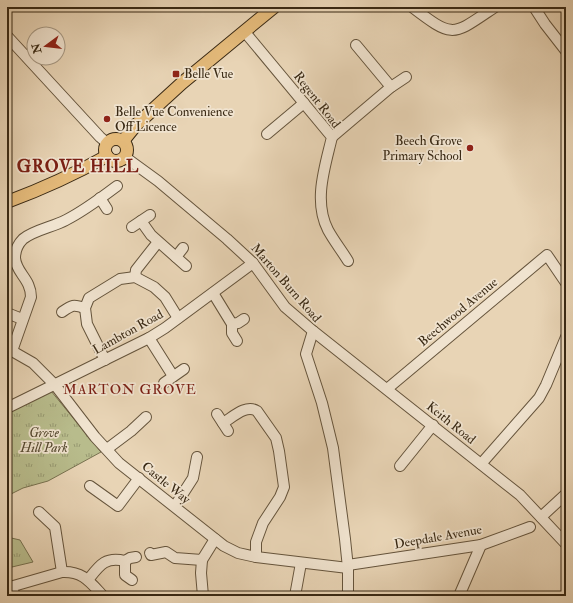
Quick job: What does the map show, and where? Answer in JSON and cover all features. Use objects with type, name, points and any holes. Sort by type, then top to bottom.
[{"type":"main road","points":[[123,141],[136,125],[182,82],[274,7]]},
{"type":"main road","points":[[113,139],[120,139],[123,141],[126,144],[127,150],[125,157],[115,161],[107,156],[105,149],[107,143],[113,139]]},
{"type":"main road","points":[[7,202],[63,179],[107,156]]},
{"type":"street","points":[[412,7],[444,30],[456,31],[465,27],[494,7]]},
{"type":"street","points":[[534,7],[566,51]]},
{"type":"street","name":"Regent Road","points":[[244,31],[332,137],[321,188],[320,208],[327,230],[348,261]]},
{"type":"street","points":[[8,39],[107,143]]},
{"type":"street","points":[[356,45],[392,87]]},
{"type":"street","points":[[332,137],[406,77]]},
{"type":"street","points":[[267,134],[304,103]]},
{"type":"street","name":"Marton Burn Road","points":[[125,157],[158,181],[253,262],[286,307],[313,332],[306,354],[322,403],[333,448],[348,566],[348,596]]},
{"type":"street","points":[[9,350],[31,297],[29,284],[17,266],[15,259],[19,244],[24,238],[31,234],[66,220],[118,186]]},
{"type":"street","points":[[100,198],[107,209]]},
{"type":"street","points":[[132,227],[150,215]]},
{"type":"street","points":[[141,221],[151,235],[186,266]]},
{"type":"street","points":[[135,277],[136,270],[158,242]]},
{"type":"street","points":[[176,257],[183,248]]},
{"type":"street","name":"Beechwood Avenue","points":[[387,389],[547,255],[566,283]]},
{"type":"street","name":"Lambton Road","points":[[7,408],[148,338],[213,293],[253,262]]},
{"type":"street","points":[[106,360],[87,324],[85,308],[89,298],[120,279],[135,277],[154,287],[165,297],[178,318]]},
{"type":"street","points":[[213,293],[232,324],[232,333],[237,341]]},
{"type":"street","points":[[62,312],[71,305],[85,308]]},
{"type":"street","points":[[7,313],[22,319]]},
{"type":"street","points":[[232,324],[238,323],[244,319]]},
{"type":"street","name":"Keith Road","points":[[313,332],[520,495],[566,544]]},
{"type":"street","points":[[481,464],[540,398],[566,337]]},
{"type":"street","points":[[148,338],[173,376]]},
{"type":"street","name":"Castle Way","points":[[9,350],[33,363],[55,385],[95,437],[119,462],[215,539],[238,553],[256,557],[301,563],[348,566]]},
{"type":"street","points":[[164,383],[184,369]]},
{"type":"street","points":[[217,414],[225,427],[246,409],[255,409],[276,438],[284,487],[280,497],[263,523],[256,542],[256,557]]},
{"type":"street","points":[[107,449],[131,431],[146,417]]},
{"type":"street","points":[[400,466],[433,425]]},
{"type":"street","points":[[175,506],[193,478],[198,457]]},
{"type":"street","points":[[90,486],[118,506],[140,478]]},
{"type":"street","points":[[541,517],[566,494]]},
{"type":"street","points":[[39,512],[55,527],[62,572]]},
{"type":"street","name":"Deepdale Avenue","points":[[348,566],[481,545],[530,527]]},
{"type":"street","points":[[203,596],[201,573],[202,560],[215,539]]},
{"type":"street","points":[[459,596],[481,545]]},
{"type":"street","points":[[150,553],[150,555],[166,552],[175,558],[202,560]]},
{"type":"street","points":[[88,580],[100,565],[114,560],[125,561],[136,557]]},
{"type":"street","points":[[125,561],[125,576],[132,580]]},
{"type":"street","points":[[295,596],[301,563]]},
{"type":"street","points":[[16,596],[9,585],[62,572],[69,572],[80,574],[103,596]]},
{"type":"green space","name":"Grove Hill Park","points":[[51,391],[101,452],[48,481],[23,488],[7,496],[7,412]]},
{"type":"green space","points":[[7,537],[20,540],[33,562],[12,567],[7,560]]},
{"type":"place","name":"Belle Vue","points":[[176,74]]},
{"type":"place","name":"Belle Vue Convenience Off Licence","points":[[107,119]]},
{"type":"place","name":"Beech Grove Primary School","points":[[470,148]]},
{"type":"district","name":"GROVE HILL","points":[[78,166]]},
{"type":"district","name":"MARTON GROVE","points":[[130,389]]}]
